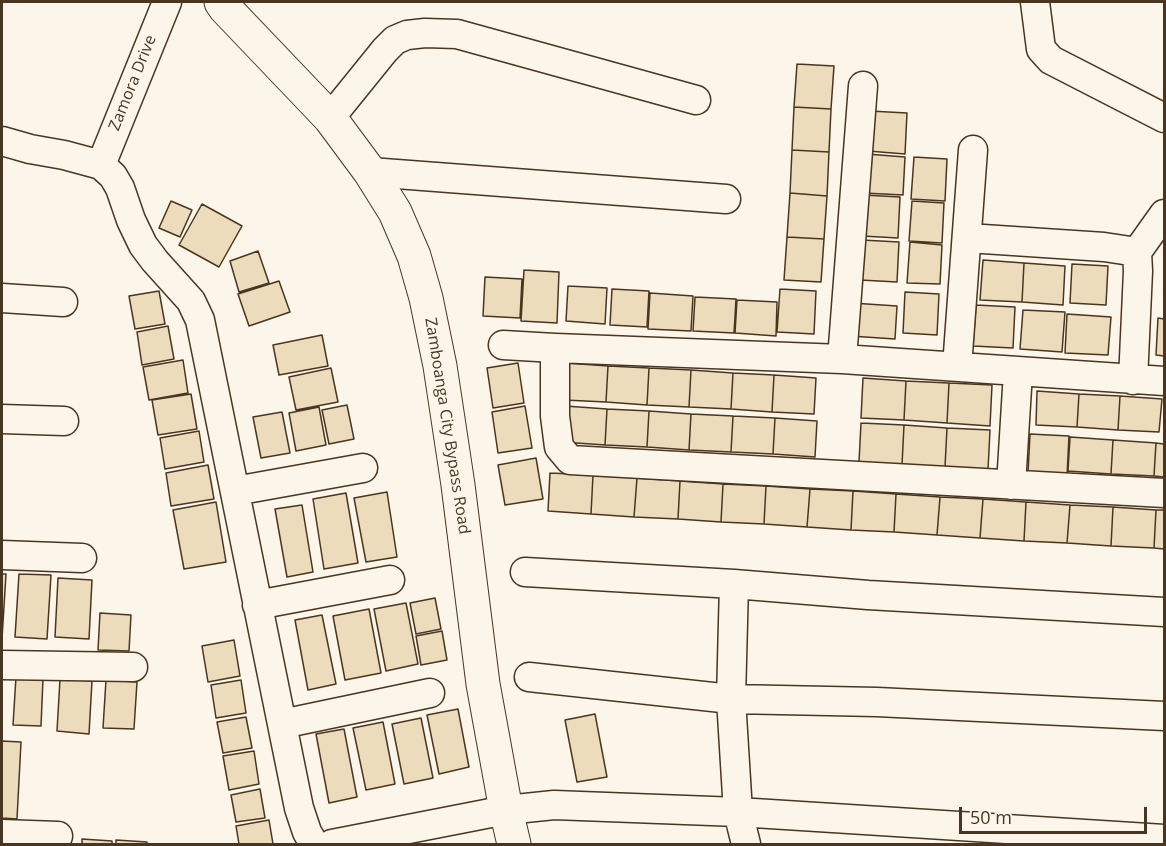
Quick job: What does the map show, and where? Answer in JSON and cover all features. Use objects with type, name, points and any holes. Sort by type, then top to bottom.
[{"type":"main road","name":"Zamboanga City Bypass Road","points":[[221,2],[330,118],[370,172],[395,212],[414,256],[438,354],[458,485],[483,684],[514,844]]},
{"type":"street","name":"Zamora Drive","points":[[101,165],[167,2]]},
{"type":"street","points":[[1035,2],[1041,49],[1051,60],[1164,118]]},
{"type":"street","points":[[330,118],[395,40],[407,35],[425,33],[457,34],[696,100]]},
{"type":"street","points":[[842,359],[863,86]]},
{"type":"street","points":[[2,141],[101,165],[113,176],[120,188],[131,220],[143,244],[191,301],[200,320],[298,808],[314,844]]},
{"type":"street","points":[[957,367],[974,150]]},
{"type":"street","points":[[370,172],[726,199]]},
{"type":"street","points":[[1133,380],[1137,252],[1164,214]]},
{"type":"street","points":[[968,238],[1104,247],[1137,252]]},
{"type":"street","points":[[2,298],[63,302]]},
{"type":"street","points":[[503,345],[842,359],[1164,381]]},
{"type":"street","points":[[555,348],[555,416],[559,447],[570,460],[1164,493]]},
{"type":"street","points":[[1011,485],[1018,372]]},
{"type":"street","points":[[2,419],[64,421]]},
{"type":"street","points":[[235,491],[363,468]]},
{"type":"street","points":[[2,555],[81,558]]},
{"type":"street","points":[[525,572],[1164,612]]},
{"type":"street","points":[[257,605],[390,580]]},
{"type":"street","points":[[734,584],[731,699],[738,812],[746,844]]},
{"type":"street","points":[[2,665],[133,667]]},
{"type":"street","points":[[529,677],[731,699],[877,702],[1164,716]]},
{"type":"street","points":[[282,724],[430,693]]},
{"type":"street","points":[[332,844],[506,810],[554,805],[738,812],[1164,839]]},
{"type":"street","points":[[2,834],[58,836]]},
{"type":"building","points":[[797,64],[834,66],[831,109],[794,107]]},
{"type":"building","points":[[794,107],[831,109],[829,152],[792,150]]},
{"type":"building","points":[[870,111],[907,113],[905,154],[868,151]]},
{"type":"building","points":[[792,150],[829,152],[827,196],[790,193]]},
{"type":"building","points":[[867,154],[905,157],[903,195],[864,193]]},
{"type":"building","points":[[914,157],[947,159],[945,201],[911,199]]},
{"type":"building","points":[[790,193],[827,196],[824,239],[787,237]]},
{"type":"building","points":[[864,195],[900,197],[898,238],[862,236]]},
{"type":"building","points":[[171,201],[192,210],[180,237],[159,228]]},
{"type":"building","points":[[912,201],[944,203],[942,243],[909,241]]},
{"type":"building","points":[[202,204],[242,226],[219,267],[179,245]]},
{"type":"building","points":[[787,237],[824,239],[821,282],[784,280]]},
{"type":"building","points":[[862,240],[899,242],[897,282],[860,280]]},
{"type":"building","points":[[910,242],[942,245],[940,284],[907,283]]},
{"type":"building","points":[[258,251],[269,283],[239,292],[230,261]]},
{"type":"building","points":[[983,260],[1024,263],[1022,302],[980,300]]},
{"type":"building","points":[[1024,263],[1065,266],[1063,305],[1022,302]]},
{"type":"building","points":[[1072,264],[1108,266],[1106,305],[1070,303]]},
{"type":"building","points":[[524,270],[559,272],[557,323],[521,321]]},
{"type":"building","points":[[485,277],[522,279],[520,318],[483,316]]},
{"type":"building","points":[[279,281],[290,312],[249,326],[238,294]]},
{"type":"building","points":[[568,286],[607,288],[605,324],[566,321]]},
{"type":"building","points":[[612,289],[649,291],[647,327],[610,325]]},
{"type":"building","points":[[780,289],[816,291],[814,334],[777,332]]},
{"type":"building","points":[[159,291],[165,324],[135,329],[129,296]]},
{"type":"building","points":[[905,292],[939,294],[937,335],[903,333]]},
{"type":"building","points":[[650,293],[693,296],[691,331],[648,329]]},
{"type":"building","points":[[695,297],[736,299],[734,333],[693,331]]},
{"type":"building","points":[[737,300],[777,302],[776,336],[735,333]]},
{"type":"building","points":[[852,303],[897,306],[895,339],[850,336]]},
{"type":"building","points":[[976,305],[1015,307],[1013,348],[973,346]]},
{"type":"building","points":[[1023,310],[1065,312],[1062,352],[1020,349]]},
{"type":"building","points":[[1067,314],[1111,317],[1108,355],[1065,353]]},
{"type":"building","points":[[1158,318],[1164,319],[1164,356],[1156,355]]},
{"type":"building","points":[[168,326],[174,359],[142,365],[137,332]]},
{"type":"building","points":[[322,335],[328,366],[279,375],[273,345]]},
{"type":"building","points":[[183,360],[188,393],[149,400],[143,367]]},
{"type":"building","points":[[518,363],[524,403],[493,408],[487,368]]},
{"type":"building","points":[[566,363],[608,366],[606,402],[564,400]]},
{"type":"building","points":[[608,366],[649,368],[647,405],[606,402]]},
{"type":"building","points":[[331,368],[338,402],[296,410],[289,377]]},
{"type":"building","points":[[649,368],[691,370],[689,407],[647,405]]},
{"type":"building","points":[[691,370],[733,373],[731,409],[689,407]]},
{"type":"building","points":[[733,373],[774,375],[772,412],[731,409]]},
{"type":"building","points":[[774,375],[816,378],[814,414],[772,412]]},
{"type":"building","points":[[863,378],[906,381],[904,420],[861,418]]},
{"type":"building","points":[[906,381],[949,383],[947,423],[904,420]]},
{"type":"building","points":[[949,383],[992,385],[990,426],[947,423]]},
{"type":"building","points":[[1037,391],[1079,394],[1077,427],[1036,425]]},
{"type":"building","points":[[191,394],[197,429],[158,435],[152,400]]},
{"type":"building","points":[[1079,394],[1120,396],[1118,430],[1077,427]]},
{"type":"building","points":[[1120,396],[1162,399],[1159,432],[1118,430]]},
{"type":"building","points":[[347,405],[354,439],[329,444],[322,410]]},
{"type":"building","points":[[525,406],[532,448],[498,453],[492,412]]},
{"type":"building","points":[[565,406],[607,409],[605,445],[562,442]]},
{"type":"building","points":[[319,407],[326,445],[296,451],[289,413]]},
{"type":"building","points":[[607,409],[649,411],[647,447],[605,445]]},
{"type":"building","points":[[649,411],[691,414],[689,450],[647,447]]},
{"type":"building","points":[[282,412],[290,453],[261,458],[253,417]]},
{"type":"building","points":[[691,414],[733,416],[731,452],[689,450]]},
{"type":"building","points":[[733,416],[775,418],[773,454],[731,452]]},
{"type":"building","points":[[775,418],[817,421],[815,457],[773,454]]},
{"type":"building","points":[[861,423],[904,425],[902,465],[859,462]]},
{"type":"building","points":[[904,425],[947,428],[945,467],[902,465]]},
{"type":"building","points":[[947,428],[990,430],[988,470],[945,467]]},
{"type":"building","points":[[199,431],[204,462],[165,469],[160,438]]},
{"type":"building","points":[[1030,434],[1069,436],[1067,476],[1028,473]]},
{"type":"building","points":[[1070,437],[1113,440],[1111,474],[1068,471]]},
{"type":"building","points":[[1113,440],[1156,443],[1154,476],[1111,474]]},
{"type":"building","points":[[1156,443],[1164,444],[1164,477],[1154,476]]},
{"type":"building","points":[[536,458],[543,499],[505,505],[498,465]]},
{"type":"building","points":[[208,465],[214,499],[171,506],[166,473]]},
{"type":"building","points":[[550,473],[593,475],[591,514],[548,511]]},
{"type":"building","points":[[593,475],[637,478],[634,517],[591,514]]},
{"type":"building","points":[[637,478],[680,481],[678,519],[634,517]]},
{"type":"building","points":[[680,481],[723,484],[721,522],[678,519]]},
{"type":"building","points":[[723,484],[766,486],[764,524],[721,522]]},
{"type":"building","points":[[766,486],[810,489],[807,527],[764,524]]},
{"type":"building","points":[[810,489],[853,491],[851,530],[807,527]]},
{"type":"building","points":[[853,491],[896,494],[894,532],[851,530]]},
{"type":"building","points":[[387,492],[397,557],[366,562],[354,498]]},
{"type":"building","points":[[346,493],[358,563],[324,569],[313,499]]},
{"type":"building","points":[[896,494],[940,497],[937,535],[894,532]]},
{"type":"building","points":[[940,497],[983,499],[980,538],[937,535]]},
{"type":"building","points":[[983,499],[1026,502],[1024,541],[980,538]]},
{"type":"building","points":[[216,502],[226,562],[184,569],[173,510]]},
{"type":"building","points":[[1026,502],[1070,505],[1067,543],[1024,541]]},
{"type":"building","points":[[302,505],[313,572],[287,577],[275,509]]},
{"type":"building","points":[[1070,505],[1113,507],[1111,546],[1067,543]]},
{"type":"building","points":[[1113,507],[1156,510],[1154,548],[1111,546]]},
{"type":"building","points":[[1156,510],[1164,510],[1164,549],[1154,548]]},
{"type":"building","points":[[2,574],[6,574],[2,639]]},
{"type":"building","points":[[19,574],[51,575],[47,639],[15,637]]},
{"type":"building","points":[[58,578],[92,580],[89,639],[55,637]]},
{"type":"building","points":[[435,598],[441,629],[416,634],[410,603]]},
{"type":"building","points":[[406,603],[418,664],[386,671],[374,609]]},
{"type":"building","points":[[369,609],[381,673],[345,680],[333,616]]},
{"type":"building","points":[[100,613],[131,615],[129,651],[98,650]]},
{"type":"building","points":[[322,615],[336,684],[308,690],[295,620]]},
{"type":"building","points":[[442,631],[447,660],[421,665],[416,636]]},
{"type":"building","points":[[234,640],[240,676],[208,682],[202,646]]},
{"type":"building","points":[[16,677],[43,679],[41,726],[13,725]]},
{"type":"building","points":[[60,679],[92,681],[89,734],[57,731]]},
{"type":"building","points":[[106,680],[137,682],[134,729],[103,728]]},
{"type":"building","points":[[241,680],[246,713],[216,718],[211,685]]},
{"type":"building","points":[[458,709],[469,767],[439,774],[427,715]]},
{"type":"building","points":[[595,714],[607,777],[577,782],[565,720]]},
{"type":"building","points":[[246,717],[252,748],[223,753],[217,722]]},
{"type":"building","points":[[421,718],[433,778],[404,784],[392,724]]},
{"type":"building","points":[[383,722],[395,784],[366,790],[353,728]]},
{"type":"building","points":[[344,729],[357,797],[329,803],[316,734]]},
{"type":"building","points":[[2,741],[21,742],[17,819],[2,818]]},
{"type":"building","points":[[254,751],[259,784],[229,790],[223,756]]},
{"type":"building","points":[[260,789],[265,818],[236,822],[231,795]]},
{"type":"building","points":[[269,820],[273,844],[239,844],[236,826]]},
{"type":"building","points":[[82,839],[112,841],[112,844],[82,844]]},
{"type":"building","points":[[116,840],[147,842],[147,844],[116,844]]}]
